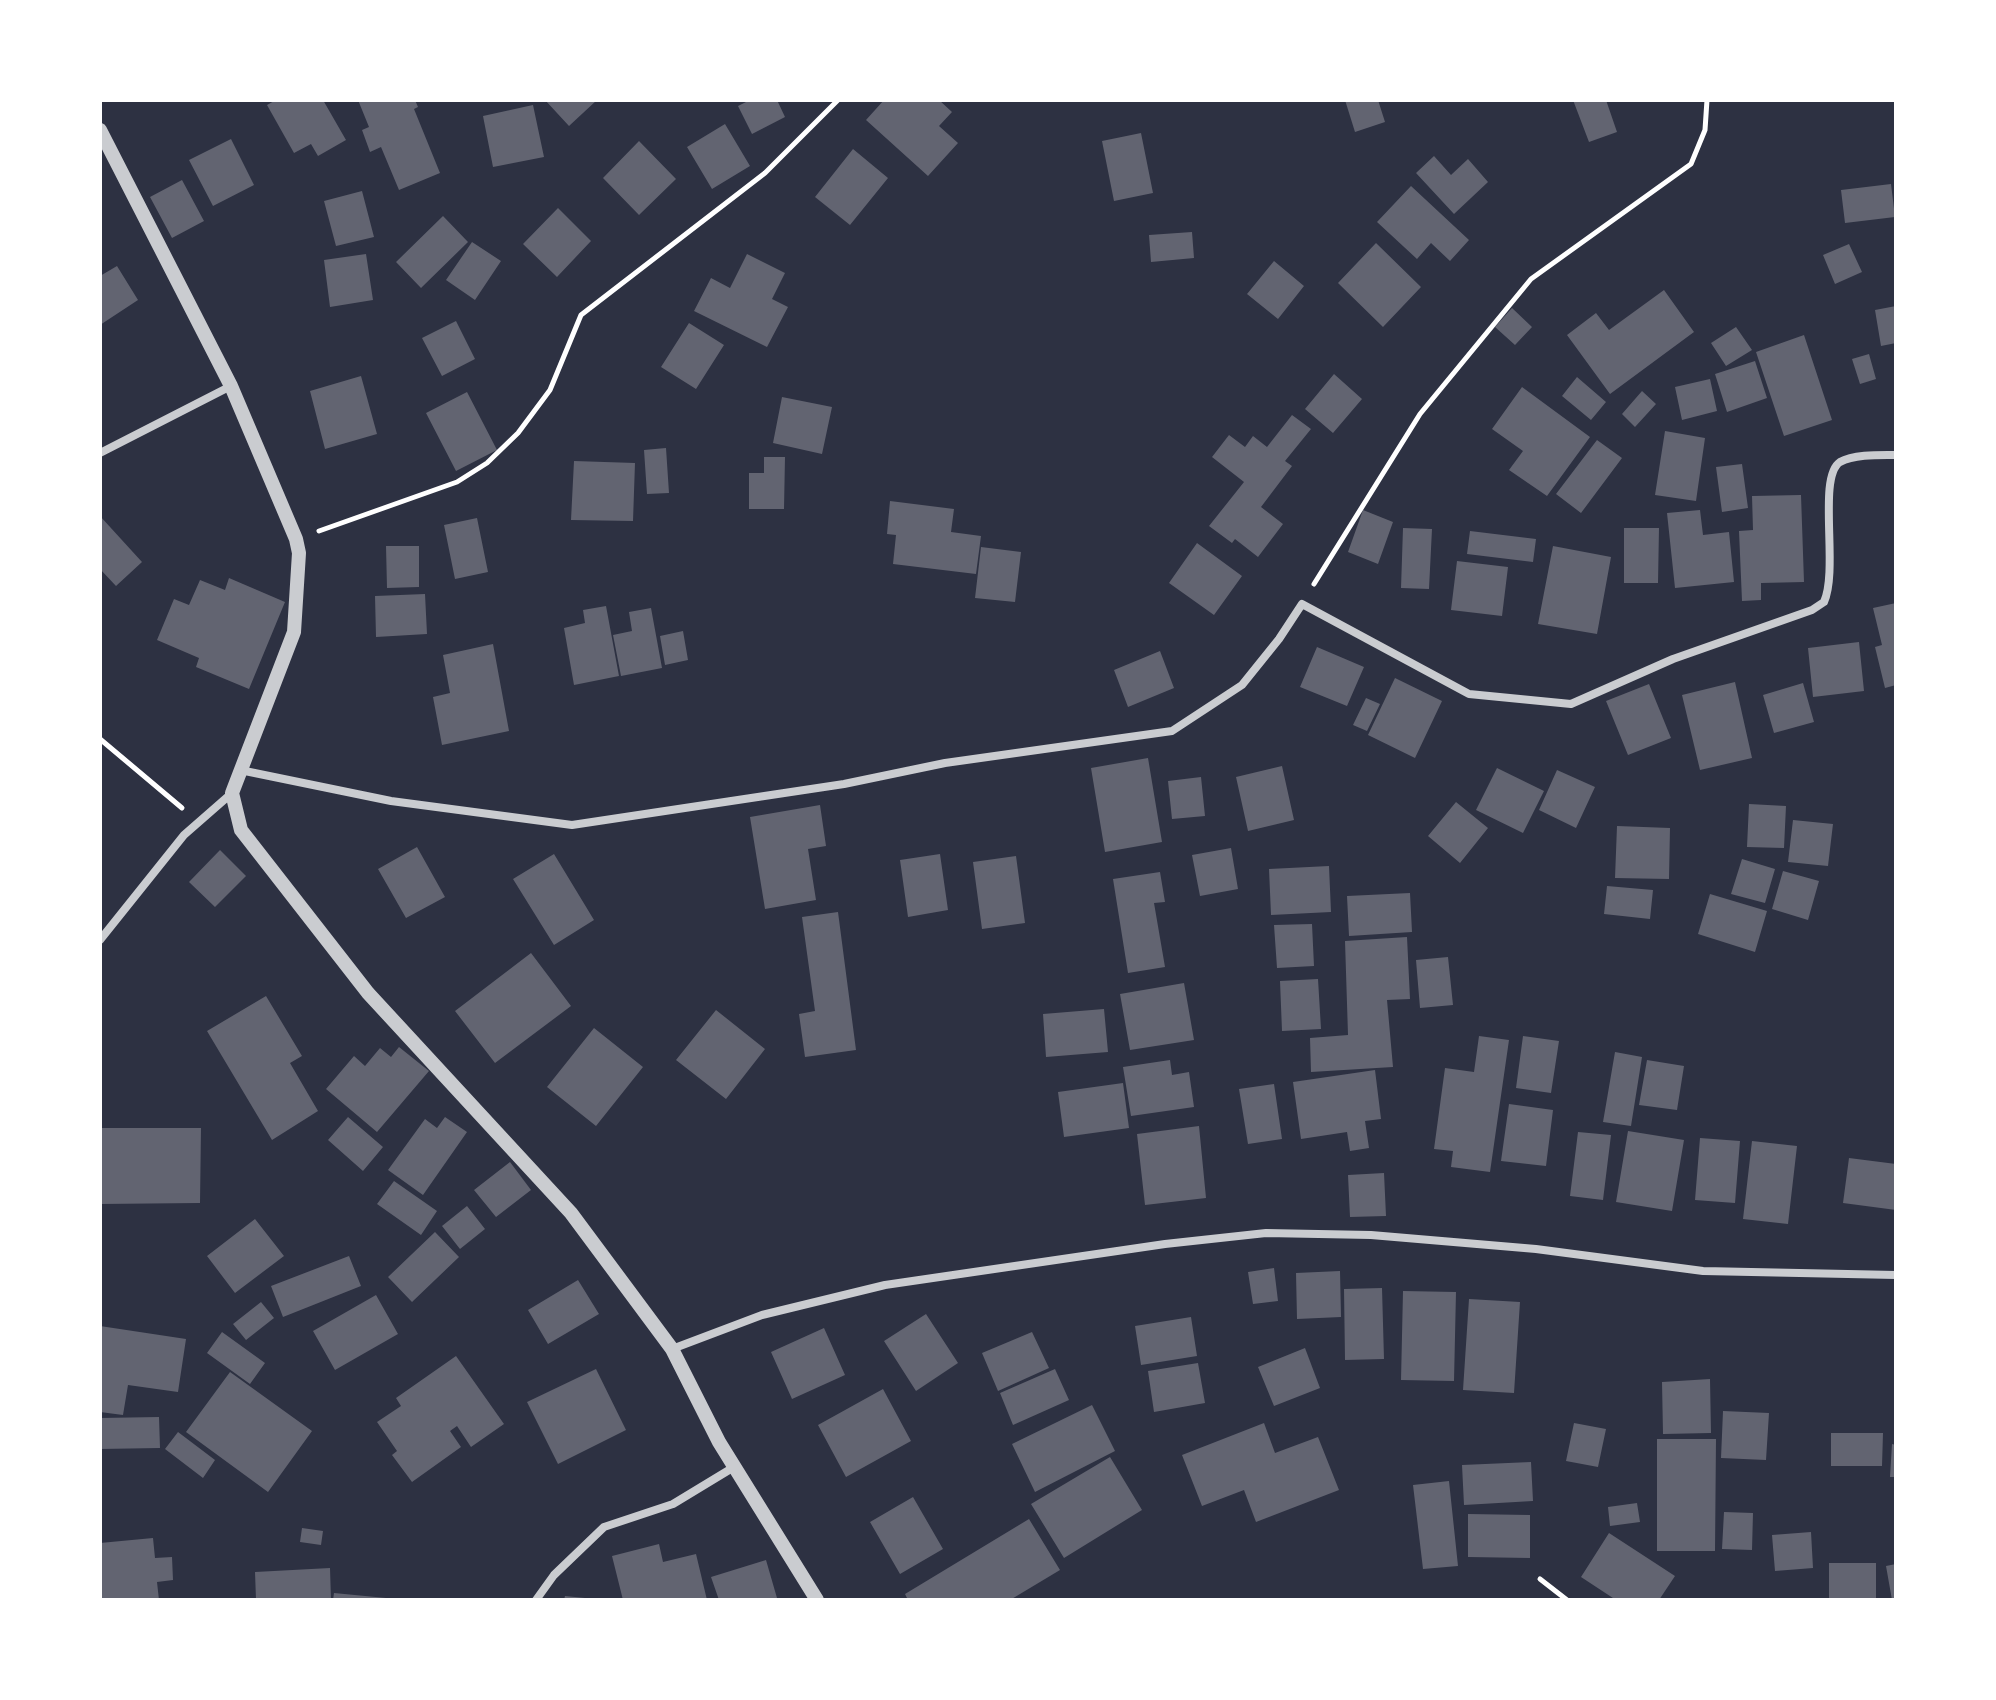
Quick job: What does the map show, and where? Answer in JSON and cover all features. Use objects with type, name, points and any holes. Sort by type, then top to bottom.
[{"type":"street","points":[[100,130],[231,386],[296,539],[294,632],[232,793],[241,830],[272,873],[387,1014],[571,1213],[672,1349],[734,1467],[817,1600]]},
{"type":"street","points":[[100,453],[231,386]]},
{"type":"street","points":[[240,770],[391,801],[572,825],[844,784],[945,763],[1172,731],[1242,685],[1302,604],[1469,694],[1571,704],[1673,659],[1812,610],[1824,602],[1832,574],[1828,494],[1834,467],[1843,460],[1896,455]]},
{"type":"street","points":[[100,940],[184,835],[232,793]]},
{"type":"street","points":[[672,1349],[762,1315],[885,1285],[1165,1244],[1266,1233],[1371,1235],[1536,1249],[1703,1271],[1896,1275]]},
{"type":"street","points":[[536,1600],[554,1575],[604,1527],[673,1504],[734,1467]]},
{"type":"path","points":[[296,539],[457,482],[487,463],[518,433],[550,390],[581,315],[765,173],[838,100]]},
{"type":"path","points":[[1302,604],[1447,378],[1531,279],[1691,164],[1705,130],[1707,100]]},
{"type":"path","points":[[100,739],[183,809],[205,814]]},
{"type":"path","points":[[1540,1579],[1567,1600]]},
{"type":"building","points":[[276,100],[323,100],[346,140],[318,156],[311,144],[294,153],[267,105]]},
{"type":"building","points":[[358,100],[415,100],[418,107],[414,109],[440,173],[399,190],[381,147],[370,152],[362,130],[369,127]]},
{"type":"building","points":[[545,100],[597,100],[569,126]]},
{"type":"building","points":[[750,100],[777,100],[785,117],[752,134],[738,106]]},
{"type":"building","points":[[884,100],[939,100],[952,112],[939,126],[958,143],[928,176],[866,120]]},
{"type":"building","points":[[1345,100],[1378,100],[1385,122],[1355,132]]},
{"type":"building","points":[[1573,100],[1606,100],[1617,132],[1589,142]]},
{"type":"building","points":[[533,105],[544,157],[493,167],[483,116]]},
{"type":"building","points":[[725,124],[750,166],[712,189],[687,147]]},
{"type":"building","points":[[1141,133],[1153,193],[1114,201],[1102,141]]},
{"type":"building","points":[[231,139],[254,185],[213,206],[189,160]]},
{"type":"building","points":[[639,141],[676,179],[639,215],[603,178]]},
{"type":"building","points":[[853,149],[888,178],[850,225],[815,197]]},
{"type":"building","points":[[1434,156],[1451,175],[1468,159],[1488,182],[1454,214],[1416,173]]},
{"type":"building","points":[[182,180],[204,221],[172,238],[150,197]]},
{"type":"building","points":[[1891,184],[1895,217],[1845,223],[1841,190]]},
{"type":"building","points":[[1411,186],[1469,240],[1450,261],[1431,243],[1417,259],[1377,222]]},
{"type":"building","points":[[362,191],[374,237],[336,246],[324,201]]},
{"type":"building","points":[[558,208],[591,241],[557,277],[523,244]]},
{"type":"building","points":[[443,216],[468,242],[421,288],[396,262]]},
{"type":"building","points":[[1192,232],[1194,258],[1151,262],[1149,235]]},
{"type":"building","points":[[472,242],[501,261],[475,300],[446,280]]},
{"type":"building","points":[[1376,243],[1421,287],[1383,327],[1338,283]]},
{"type":"building","points":[[1849,244],[1862,272],[1835,284],[1823,255]]},
{"type":"building","points":[[366,254],[373,300],[330,307],[324,260]]},
{"type":"building","points":[[747,254],[785,273],[772,299],[788,307],[767,347],[694,311],[711,278],[730,288]]},
{"type":"building","points":[[1274,261],[1304,286],[1278,319],[1247,294]]},
{"type":"building","points":[[117,266],[138,300],[100,325],[100,276]]},
{"type":"building","points":[[1664,290],[1694,332],[1610,394],[1567,335],[1596,313],[1609,330]]},
{"type":"building","points":[[1896,306],[1896,343],[1881,346],[1875,310]]},
{"type":"building","points":[[1512,308],[1532,327],[1515,345],[1495,327]]},
{"type":"building","points":[[456,321],[475,359],[442,376],[422,338]]},
{"type":"building","points":[[689,323],[724,345],[696,389],[661,367]]},
{"type":"building","points":[[1736,327],[1752,350],[1726,366],[1711,343]]},
{"type":"building","points":[[1804,335],[1832,420],[1784,436],[1756,352]]},
{"type":"building","points":[[1869,354],[1876,379],[1860,384],[1852,359]]},
{"type":"building","points":[[1755,361],[1767,398],[1727,412],[1715,374]]},
{"type":"building","points":[[1334,374],[1362,399],[1333,433],[1305,409]]},
{"type":"building","points":[[361,376],[377,434],[325,449],[310,391]]},
{"type":"building","points":[[1577,377],[1606,402],[1591,420],[1562,396]]},
{"type":"building","points":[[1710,379],[1717,411],[1682,420],[1675,387]]},
{"type":"building","points":[[1522,387],[1590,437],[1547,496],[1509,470],[1523,451],[1492,429]]},
{"type":"building","points":[[1642,391],[1656,404],[1635,427],[1622,414]]},
{"type":"building","points":[[467,392],[497,450],[456,471],[426,413]]},
{"type":"building","points":[[782,397],[832,407],[822,454],[773,443]]},
{"type":"building","points":[[1292,415],[1311,429],[1285,461],[1292,466],[1261,507],[1283,524],[1258,557],[1235,539],[1232,543],[1209,526],[1244,482],[1212,457],[1229,435],[1245,447],[1253,436],[1267,447]]},
{"type":"building","points":[[1665,431],[1705,438],[1696,501],[1655,495]]},
{"type":"building","points":[[1597,440],[1622,458],[1581,513],[1556,494]]},
{"type":"building","points":[[666,448],[669,493],[647,494],[644,450]]},
{"type":"building","points":[[764,457],[785,457],[784,509],[749,509],[749,473],[764,473]]},
{"type":"building","points":[[574,461],[635,463],[633,521],[571,520]]},
{"type":"building","points":[[1742,464],[1748,508],[1722,512],[1716,467]]},
{"type":"building","points":[[1801,495],[1804,582],[1761,583],[1761,600],[1742,601],[1739,531],[1753,530],[1752,496]]},
{"type":"building","points":[[890,501],[954,509],[951,532],[981,536],[976,574],[893,564],[896,535],[887,534]]},
{"type":"building","points":[[1363,510],[1393,522],[1378,564],[1348,552]]},
{"type":"building","points":[[1700,510],[1703,535],[1729,532],[1734,582],[1675,588],[1667,513]]},
{"type":"building","points":[[100,516],[142,562],[116,586],[100,569]]},
{"type":"building","points":[[477,518],[488,572],[455,579],[444,525]]},
{"type":"building","points":[[1403,528],[1432,529],[1429,589],[1401,588]]},
{"type":"building","points":[[1624,528],[1659,528],[1658,583],[1624,583]]},
{"type":"building","points":[[1470,531],[1536,539],[1533,562],[1467,554]]},
{"type":"building","points":[[1197,543],[1242,576],[1214,615],[1169,583]]},
{"type":"building","points":[[386,546],[419,546],[419,587],[387,588]]},
{"type":"building","points":[[1553,546],[1611,557],[1597,634],[1538,624]]},
{"type":"building","points":[[981,547],[1021,552],[1015,602],[975,598]]},
{"type":"building","points":[[1457,561],[1508,567],[1502,616],[1451,610]]},
{"type":"building","points":[[229,578],[285,602],[249,689],[196,667],[199,658],[157,640],[174,599],[189,605],[200,580],[225,590]]},
{"type":"building","points":[[425,594],[427,634],[376,637],[375,596]]},
{"type":"building","points":[[1896,603],[1896,685],[1885,688],[1875,647],[1882,645],[1873,608]]},
{"type":"building","points":[[606,606],[619,676],[574,685],[564,628],[585,623],[583,610]]},
{"type":"building","points":[[651,608],[662,668],[621,676],[613,635],[632,631],[629,612]]},
{"type":"building","points":[[683,631],[688,660],[665,665],[660,636]]},
{"type":"building","points":[[1859,642],[1864,691],[1813,697],[1808,648]]},
{"type":"building","points":[[493,644],[509,731],[442,745],[433,697],[450,693],[443,655]]},
{"type":"building","points":[[1317,647],[1364,667],[1347,706],[1300,687]]},
{"type":"building","points":[[1160,651],[1174,688],[1128,707],[1114,670]]},
{"type":"building","points":[[1395,678],[1442,701],[1415,758],[1368,735]]},
{"type":"building","points":[[1735,682],[1752,758],[1700,770],[1682,695]]},
{"type":"building","points":[[1803,683],[1814,722],[1774,733],[1763,695]]},
{"type":"building","points":[[1649,684],[1671,738],[1628,755],[1606,701]]},
{"type":"building","points":[[1366,698],[1380,704],[1367,731],[1353,725]]},
{"type":"building","points":[[1148,758],[1162,842],[1105,852],[1091,768]]},
{"type":"building","points":[[1282,766],[1294,820],[1248,831],[1236,777]]},
{"type":"building","points":[[1497,768],[1544,791],[1523,833],[1476,810]]},
{"type":"building","points":[[1557,770],[1595,787],[1576,828],[1539,810]]},
{"type":"building","points":[[1201,777],[1205,816],[1172,819],[1168,781]]},
{"type":"building","points":[[1456,802],[1488,828],[1460,863],[1428,836]]},
{"type":"building","points":[[1749,804],[1786,806],[1784,848],[1747,847]]},
{"type":"building","points":[[820,805],[826,846],[808,849],[816,900],[765,909],[750,817]]},
{"type":"building","points":[[1793,820],[1833,824],[1828,866],[1788,862]]},
{"type":"building","points":[[1617,826],[1670,828],[1669,879],[1615,878]]},
{"type":"building","points":[[417,847],[445,897],[406,918],[378,869]]},
{"type":"building","points":[[1231,848],[1238,889],[1200,896],[1192,855]]},
{"type":"building","points":[[220,850],[246,876],[215,907],[189,882]]},
{"type":"building","points":[[554,854],[594,920],[554,945],[513,879]]},
{"type":"building","points":[[940,854],[948,910],[908,917],[900,860]]},
{"type":"building","points":[[1016,856],[1025,923],[982,929],[973,862]]},
{"type":"building","points":[[1742,859],[1775,869],[1765,903],[1731,894]]},
{"type":"building","points":[[1329,866],[1331,912],[1271,915],[1269,869]]},
{"type":"building","points":[[1783,871],[1819,881],[1808,920],[1772,909]]},
{"type":"building","points":[[1160,872],[1165,902],[1154,903],[1165,967],[1128,973],[1113,879]]},
{"type":"building","points":[[1607,886],[1653,890],[1650,919],[1604,914]]},
{"type":"building","points":[[1410,893],[1412,932],[1349,936],[1347,896]]},
{"type":"building","points":[[1710,894],[1767,911],[1755,952],[1698,934]]},
{"type":"building","points":[[838,912],[856,1050],[805,1057],[799,1014],[815,1011],[802,917]]},
{"type":"building","points":[[1312,924],[1314,966],[1277,968],[1274,925]]},
{"type":"building","points":[[1407,937],[1410,999],[1387,1000],[1393,1067],[1311,1072],[1310,1038],[1348,1035],[1345,941]]},
{"type":"building","points":[[531,953],[571,1006],[495,1063],[455,1011]]},
{"type":"building","points":[[1448,957],[1453,1005],[1420,1008],[1416,960]]},
{"type":"building","points":[[1318,979],[1321,1029],[1282,1031],[1280,981]]},
{"type":"building","points":[[1184,983],[1194,1040],[1130,1050],[1120,994]]},
{"type":"building","points":[[266,996],[302,1056],[290,1063],[318,1111],[272,1140],[207,1031]]},
{"type":"building","points":[[1104,1009],[1108,1052],[1046,1057],[1043,1014]]},
{"type":"building","points":[[716,1010],[765,1049],[726,1099],[676,1060]]},
{"type":"building","points":[[594,1028],[643,1067],[596,1126],[547,1087]]},
{"type":"building","points":[[1479,1036],[1509,1040],[1490,1172],[1451,1167],[1453,1151],[1434,1149],[1445,1068],[1474,1072]]},
{"type":"building","points":[[1523,1036],[1559,1041],[1551,1093],[1516,1088]]},
{"type":"building","points":[[399,1047],[429,1071],[377,1132],[326,1089],[354,1056],[365,1066],[380,1048],[391,1057]]},
{"type":"building","points":[[1615,1052],[1642,1057],[1631,1126],[1603,1122]]},
{"type":"building","points":[[1170,1060],[1172,1075],[1189,1072],[1194,1107],[1131,1116],[1123,1067]]},
{"type":"building","points":[[1647,1060],[1684,1066],[1677,1110],[1639,1105]]},
{"type":"building","points":[[1375,1070],[1381,1119],[1365,1121],[1369,1148],[1350,1151],[1347,1132],[1301,1139],[1293,1082]]},
{"type":"building","points":[[1123,1083],[1129,1128],[1064,1137],[1058,1092]]},
{"type":"building","points":[[1274,1084],[1282,1139],[1248,1144],[1239,1089]]},
{"type":"building","points":[[1509,1104],[1553,1110],[1546,1166],[1501,1161]]},
{"type":"building","points":[[348,1117],[383,1147],[363,1171],[328,1140]]},
{"type":"building","points":[[445,1117],[467,1132],[423,1195],[388,1170],[425,1119],[437,1128]]},
{"type":"building","points":[[1199,1126],[1206,1198],[1145,1205],[1137,1134]]},
{"type":"building","points":[[100,1128],[201,1128],[200,1203],[100,1204]]},
{"type":"building","points":[[1628,1131],[1684,1140],[1672,1211],[1616,1202]]},
{"type":"building","points":[[1578,1132],[1611,1135],[1603,1200],[1570,1196]]},
{"type":"building","points":[[1700,1138],[1740,1141],[1735,1203],[1695,1200]]},
{"type":"building","points":[[1752,1141],[1797,1146],[1788,1224],[1743,1219]]},
{"type":"building","points":[[1849,1158],[1896,1164],[1896,1210],[1843,1203]]},
{"type":"building","points":[[510,1162],[531,1190],[496,1217],[474,1190]]},
{"type":"building","points":[[1384,1173],[1386,1216],[1350,1217],[1348,1175]]},
{"type":"building","points":[[394,1181],[437,1211],[421,1235],[377,1204]]},
{"type":"building","points":[[467,1206],[485,1229],[460,1249],[442,1226]]},
{"type":"building","points":[[255,1219],[284,1256],[235,1293],[207,1256]]},
{"type":"building","points":[[435,1232],[459,1257],[412,1302],[388,1277]]},
{"type":"building","points":[[349,1256],[361,1286],[283,1317],[271,1286]]},
{"type":"building","points":[[1274,1268],[1278,1301],[1253,1304],[1248,1272]]},
{"type":"building","points":[[1340,1271],[1341,1317],[1297,1319],[1296,1273]]},
{"type":"building","points":[[578,1280],[599,1314],[548,1344],[528,1310]]},
{"type":"building","points":[[1382,1288],[1384,1359],[1345,1360],[1344,1289]]},
{"type":"building","points":[[1403,1291],[1456,1292],[1454,1381],[1401,1380]]},
{"type":"building","points":[[376,1295],[398,1334],[335,1370],[313,1331]]},
{"type":"building","points":[[1469,1299],[1520,1302],[1514,1393],[1463,1390]]},
{"type":"building","points":[[261,1302],[274,1318],[246,1340],[233,1324]]},
{"type":"building","points":[[926,1314],[958,1363],[916,1391],[884,1341]]},
{"type":"building","points":[[1191,1317],[1197,1356],[1141,1365],[1135,1326]]},
{"type":"building","points":[[100,1326],[186,1339],[178,1392],[128,1385],[123,1415],[100,1412]]},
{"type":"building","points":[[824,1328],[845,1375],[792,1399],[771,1352]]},
{"type":"building","points":[[222,1332],[265,1363],[250,1384],[207,1353]]},
{"type":"building","points":[[1032,1332],[1049,1368],[998,1391],[982,1353]]},
{"type":"building","points":[[1305,1348],[1320,1388],[1274,1406],[1258,1367]]},
{"type":"building","points":[[456,1356],[504,1424],[471,1447],[457,1426],[450,1431],[461,1447],[412,1482],[392,1455],[397,1451],[377,1422],[401,1406],[396,1398]]},
{"type":"building","points":[[1198,1363],[1205,1403],[1154,1412],[1148,1371]]},
{"type":"building","points":[[596,1369],[626,1430],[558,1464],[527,1402]]},
{"type":"building","points":[[1055,1369],[1069,1400],[1013,1425],[1000,1393]]},
{"type":"building","points":[[230,1372],[312,1431],[268,1492],[186,1432]]},
{"type":"building","points":[[1710,1379],[1711,1433],[1663,1434],[1662,1382]]},
{"type":"building","points":[[883,1389],[911,1441],[846,1477],[818,1425]]},
{"type":"building","points":[[1092,1405],[1115,1451],[1035,1492],[1012,1444]]},
{"type":"building","points":[[1723,1411],[1769,1413],[1766,1460],[1721,1458]]},
{"type":"building","points":[[159,1417],[160,1448],[100,1449],[100,1418]]},
{"type":"building","points":[[1264,1423],[1275,1453],[1318,1437],[1339,1490],[1256,1522],[1244,1490],[1202,1506],[1182,1455]]},
{"type":"building","points":[[1574,1423],[1606,1429],[1598,1467],[1566,1461]]},
{"type":"building","points":[[178,1432],[215,1460],[203,1478],[165,1449]]},
{"type":"building","points":[[1831,1433],[1883,1433],[1882,1466],[1831,1466]]},
{"type":"building","points":[[1657,1439],[1716,1439],[1715,1551],[1657,1551]]},
{"type":"building","points":[[1892,1444],[1896,1445],[1896,1477],[1890,1477]]},
{"type":"building","points":[[1110,1457],[1142,1510],[1064,1558],[1031,1504]]},
{"type":"building","points":[[1531,1462],[1533,1501],[1464,1505],[1462,1465]]},
{"type":"building","points":[[1449,1481],[1458,1566],[1423,1569],[1413,1485]]},
{"type":"building","points":[[913,1497],[943,1549],[900,1574],[870,1522]]},
{"type":"building","points":[[1637,1503],[1640,1522],[1610,1526],[1608,1507]]},
{"type":"building","points":[[1724,1512],[1753,1513],[1752,1550],[1722,1549]]},
{"type":"building","points":[[1468,1514],[1530,1515],[1530,1558],[1468,1557]]},
{"type":"building","points":[[1029,1519],[1060,1570],[1010,1600],[908,1600],[905,1594]]},
{"type":"building","points":[[302,1528],[323,1531],[321,1545],[300,1542]]},
{"type":"building","points":[[1811,1532],[1813,1568],[1775,1571],[1772,1535]]},
{"type":"building","points":[[1609,1533],[1675,1576],[1659,1600],[1616,1600],[1581,1577]]},
{"type":"building","points":[[153,1538],[155,1558],[172,1557],[173,1580],[157,1582],[159,1600],[100,1600],[100,1543]]},
{"type":"building","points":[[659,1544],[663,1562],[696,1554],[707,1600],[623,1600],[612,1556]]},
{"type":"building","points":[[766,1560],[777,1598],[719,1600],[711,1577]]},
{"type":"building","points":[[1829,1563],[1876,1563],[1876,1600],[1829,1600]]},
{"type":"building","points":[[1896,1564],[1896,1600],[1892,1600],[1886,1566]]},
{"type":"building","points":[[330,1568],[331,1600],[256,1600],[255,1572]]},
{"type":"building","points":[[334,1593],[386,1598],[386,1600],[333,1600]]},
{"type":"building","points":[[565,1596],[585,1598],[585,1600],[564,1600]]}]
